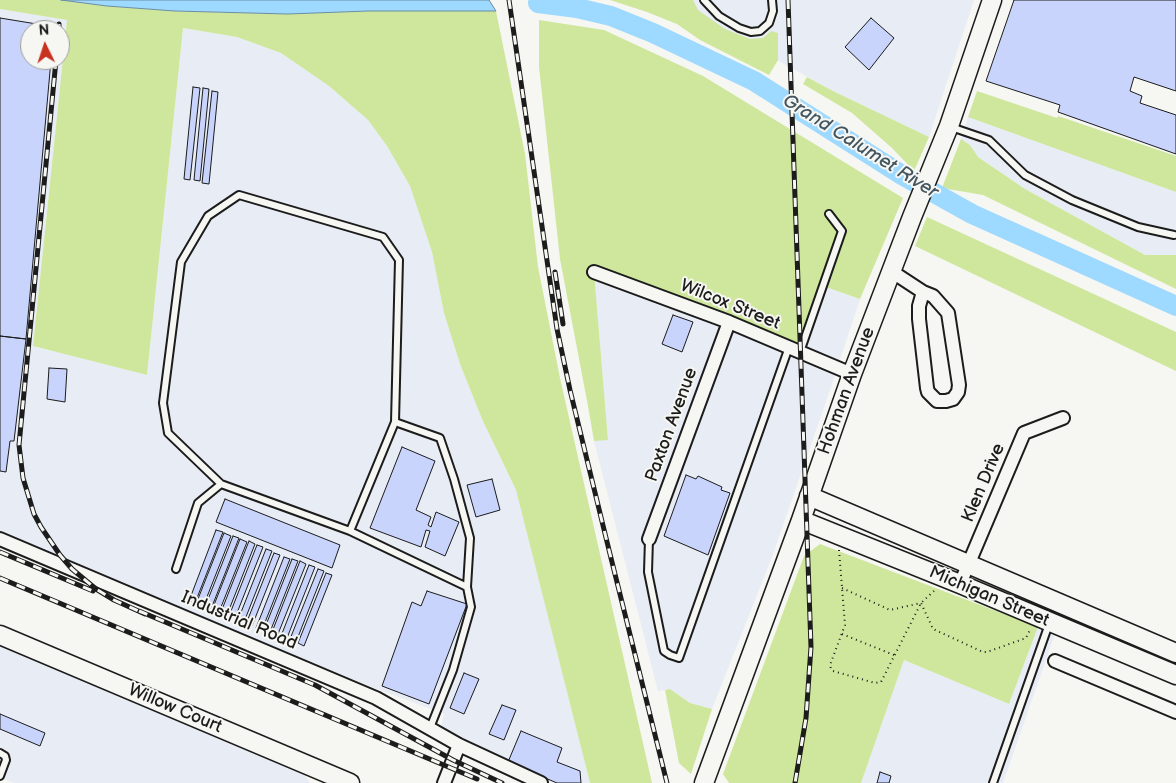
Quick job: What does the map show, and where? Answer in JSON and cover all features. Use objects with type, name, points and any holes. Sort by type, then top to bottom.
[{"type":"main road","name":"Hohman Avenue","points":[[704,783],[801,520],[852,374],[912,216],[949,126],[992,0]]},
{"type":"main road","name":"Michigan Street","points":[[809,496],[1176,653]]},
{"type":"main road","name":"Michigan Street","points":[[801,520],[960,584],[1176,675]]},
{"type":"main road","name":"Willow Court","points":[[0,635],[324,778],[350,783]]},
{"type":"street","points":[[891,271],[933,296],[943,305],[948,313],[959,385],[958,392],[953,398],[946,401],[937,401],[928,392],[927,388],[918,319],[919,306],[924,292]]},
{"type":"street","name":"Wilcox Street","points":[[594,272],[729,322],[852,374]]},
{"type":"street","name":"Paxton Avenue","points":[[648,539],[729,322]]},
{"type":"street","name":"Klen Drive","points":[[960,584],[1024,433],[1063,418]]},
{"type":"street","name":"Industrial Road","points":[[0,539],[376,698],[459,745],[541,783]]},
{"type":"street","points":[[1055,661],[1176,712]]},
{"type":"street","points":[[444,783],[459,745]]},
{"type":"lane","points":[[704,0],[719,16],[738,28],[751,32],[760,31],[769,23],[773,11],[772,0]]},
{"type":"lane","points":[[949,126],[989,140],[1024,175],[1072,200],[1138,227],[1175,233]]},
{"type":"lane","points":[[350,531],[395,422],[399,260],[383,237],[238,195],[208,216],[181,262],[163,403],[168,433],[221,484],[350,531],[468,588]]},
{"type":"lane","points":[[648,539],[648,572],[664,651],[679,658],[794,350],[842,231],[829,214]]},
{"type":"lane","points":[[395,422],[440,438],[454,479],[470,538],[468,588],[471,607],[453,670],[430,728]]},
{"type":"lane","points":[[176,569],[198,503],[221,484]]},
{"type":"lane","points":[[993,783],[1049,623]]},
{"type":"lane","points":[[0,753],[6,756],[0,776]]},
{"type":"path","points":[[838,549],[845,625],[830,664],[833,671],[878,683],[881,682],[921,604],[935,590]]},
{"type":"path","points":[[842,588],[890,610],[921,604]]},
{"type":"path","points":[[921,604],[933,629],[983,652],[1026,638],[1030,630]]},
{"type":"path","points":[[842,634],[894,655]]},
{"type":"shaded area","points":[[669,0],[974,0],[929,137],[833,91]]},
{"type":"shaded area","points":[[0,9],[67,20],[20,20],[20,70],[62,70],[33,346],[147,375],[183,28],[237,37],[281,53],[329,86],[368,120],[387,146],[410,186],[432,252],[444,313],[460,364],[482,419],[516,490],[590,783],[553,783],[493,757],[440,729],[444,714],[372,687],[0,535]]},
{"type":"shaded area","points":[[968,117],[1176,192],[1176,255],[1145,255],[1025,189],[978,157],[970,145],[961,139]]},
{"type":"shaded area","points":[[594,272],[823,286],[860,299],[772,557],[712,709],[690,703],[670,689],[658,691],[594,441],[608,439]]},
{"type":"shaded area","points":[[1038,627],[1055,634],[1003,783],[861,783],[904,660],[1009,704]]},
{"type":"shaded area","points":[[0,644],[303,773],[310,783],[14,783],[0,777]]},
{"type":"green space","points":[[0,0],[61,0],[107,6],[175,11],[288,14],[368,11],[496,11],[525,154],[538,267],[560,378],[652,783],[590,783],[516,490],[482,419],[460,364],[444,313],[432,252],[410,186],[387,146],[368,120],[329,86],[281,53],[237,37],[183,28],[147,375],[33,346],[62,70],[70,70],[70,20],[0,9]]},
{"type":"green space","points":[[610,0],[693,0],[698,10],[725,29],[750,39],[763,38],[771,31],[778,33],[778,60],[769,75],[700,40],[677,24]]},
{"type":"green space","points":[[539,20],[604,30],[703,76],[903,198],[860,299],[823,286],[800,352],[594,272],[608,440],[594,441],[560,259],[539,67]]},
{"type":"green space","points":[[807,77],[929,137],[914,171],[892,148],[852,113],[803,84]]},
{"type":"green space","points":[[977,91],[1176,156],[1176,192],[968,117]]},
{"type":"green space","points":[[961,139],[970,145],[978,157],[1025,189],[1145,255],[1176,255],[1176,289],[983,195],[942,188]]},
{"type":"green space","points":[[927,217],[1176,332],[1176,371],[915,246]]},
{"type":"green space","points":[[820,544],[1038,627],[1009,704],[904,660],[861,783],[729,783],[723,774],[804,556]]},
{"type":"green space","points":[[670,689],[690,703],[712,709],[691,774],[679,763],[665,690]]},
{"type":"water","points":[[61,0],[489,0],[496,11],[368,11],[288,14],[175,11],[107,6]]},
{"type":"building","points":[[1014,0],[1176,0],[1176,91],[1134,77],[1130,91],[1142,96],[1140,103],[1176,115],[1176,154],[1058,112],[1060,105],[986,81]]},
{"type":"building","points":[[0,18],[20,21],[20,70],[50,70],[26,339],[0,336]]},
{"type":"building","points":[[871,18],[894,38],[869,70],[845,47]]},
{"type":"building","points":[[193,87],[200,88],[190,180],[184,179]]},
{"type":"building","points":[[203,88],[209,89],[200,181],[194,180]]},
{"type":"building","points":[[212,91],[218,92],[209,184],[202,183]]},
{"type":"building","points":[[673,315],[693,322],[682,352],[662,344]]},
{"type":"building","points":[[0,336],[26,339],[14,441],[10,441],[6,472],[0,471]]},
{"type":"building","points":[[49,368],[67,369],[65,402],[47,399]]},
{"type":"building","points":[[402,447],[435,461],[416,510],[431,517],[428,525],[431,527],[436,512],[459,522],[445,556],[425,547],[430,531],[426,530],[421,547],[370,528]]},
{"type":"building","points":[[686,475],[696,479],[698,476],[722,487],[721,490],[730,493],[708,555],[664,536]]},
{"type":"building","points":[[492,479],[500,510],[476,517],[467,485]]},
{"type":"building","points":[[225,499],[340,545],[332,568],[216,522]]},
{"type":"building","points":[[216,530],[223,532],[195,603],[189,601]]},
{"type":"building","points":[[224,533],[231,536],[203,607],[196,604]]},
{"type":"building","points":[[233,536],[239,538],[211,609],[205,607]]},
{"type":"building","points":[[240,539],[247,542],[219,612],[212,610]]},
{"type":"building","points":[[249,541],[255,544],[227,615],[221,612]]},
{"type":"building","points":[[257,545],[263,547],[235,618],[229,616]]},
{"type":"building","points":[[266,549],[272,551],[244,622],[238,620]]},
{"type":"building","points":[[274,553],[280,555],[252,626],[246,624]]},
{"type":"building","points":[[284,557],[290,559],[262,630],[256,628]]},
{"type":"building","points":[[292,559],[298,561],[270,632],[264,630]]},
{"type":"building","points":[[300,561],[306,564],[278,634],[272,632]]},
{"type":"building","points":[[309,565],[315,567],[287,638],[281,636]]},
{"type":"building","points":[[318,569],[324,571],[296,642],[290,639]]},
{"type":"building","points":[[326,573],[332,575],[304,646],[298,643]]},
{"type":"building","points":[[427,591],[467,604],[429,704],[382,686],[412,602],[421,606]]},
{"type":"building","points":[[464,673],[479,679],[464,714],[450,708]]},
{"type":"building","points":[[502,705],[516,710],[504,740],[489,734]]},
{"type":"building","points":[[0,714],[45,733],[40,746],[0,729]]},
{"type":"building","points":[[521,731],[562,748],[557,762],[580,771],[581,783],[557,783],[508,762]]},
{"type":"building","points":[[880,772],[891,776],[889,783],[877,783]]},
{"type":"waterway","name":"Grand Calumet River","points":[[538,3],[577,8],[611,16],[653,33],[754,81],[902,175],[972,214],[1176,306]]},
{"type":"railway","points":[[509,0],[557,329],[570,390],[667,783]]},
{"type":"railway","points":[[788,0],[811,647],[806,718],[795,783]]},
{"type":"railway","points":[[55,70],[19,445],[23,478],[34,514],[60,555],[72,569],[96,589],[114,600],[145,614]]},
{"type":"railway","points":[[555,272],[563,324]]},
{"type":"railway","points":[[0,552],[93,591]]},
{"type":"railway","points":[[0,578],[477,779]]},
{"type":"railway","points":[[139,611],[315,685],[453,760],[502,783]]}]
